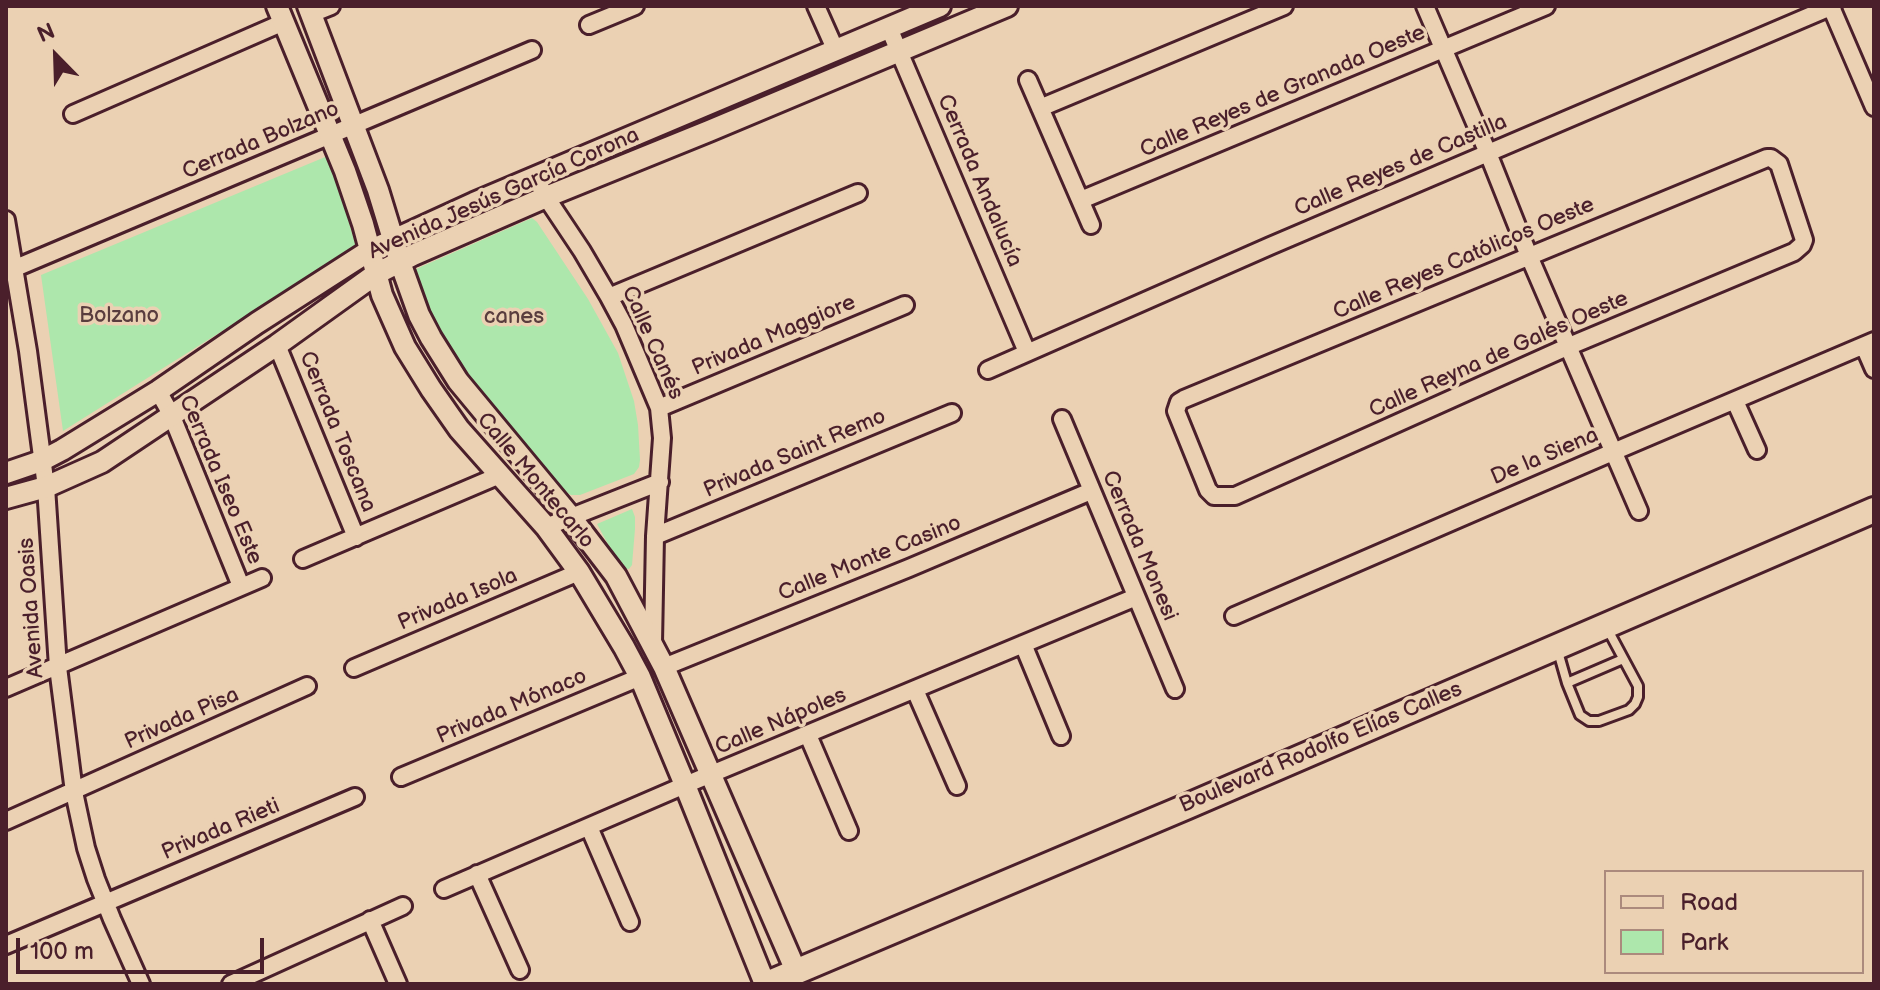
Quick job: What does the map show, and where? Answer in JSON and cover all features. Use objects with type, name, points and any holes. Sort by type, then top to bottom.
[{"type":"main road","name":"Boulevard Rodolfo Elías Calles","points":[[766,984],[1874,510]]},
{"type":"street","points":[[309,10],[331,6]]},
{"type":"street","points":[[816,6],[836,51]]},
{"type":"street","name":"Avenida Jesús García Corona","points":[[6,473],[62,450],[158,391],[369,251],[393,239],[940,6]]},
{"type":"street","name":"Avenida Jesús García Corona","points":[[6,498],[46,487],[102,462],[277,345],[376,274],[400,262],[546,197],[1007,6]]},
{"type":"street","points":[[1040,108],[1284,6]]},
{"type":"street","points":[[1425,6],[1639,511]]},
{"type":"street","name":"Calle Reyes de Granada Oeste","points":[[1081,200],[1546,6]]},
{"type":"street","points":[[1832,7],[1874,107]]},
{"type":"street","name":"Calle Reyes de Castilla","points":[[988,370],[1832,7]]},
{"type":"street","points":[[589,25],[624,8]]},
{"type":"street","name":"Calle Montecarlo","points":[[309,10],[355,125],[419,315],[458,381],[616,576],[664,667],[796,971]]},
{"type":"street","points":[[73,114],[280,14]]},
{"type":"street","name":"Calle Montecarlo","points":[[280,14],[331,134],[363,224],[382,295],[405,347],[459,429],[546,527],[579,572],[640,677],[766,984]]},
{"type":"street","name":"Cerrada Andalucía","points":[[889,28],[1027,352]]},
{"type":"street","name":"Cerrada Bolzano","points":[[10,270],[532,50]]},
{"type":"street","points":[[1028,80],[1091,225]]},
{"type":"street","name":"Calle Reyes Católicos Oeste","points":[[1208,490],[1176,411],[1179,402],[1184,399],[1760,159],[1771,158],[1779,164],[1804,240]]},
{"type":"street","name":"Calle Canés","points":[[535,177],[609,297],[659,408],[662,438],[655,536],[653,643]]},
{"type":"street","points":[[609,297],[858,193]]},
{"type":"street","name":"Avenida Oasis","points":[[6,220],[10,270],[28,351],[46,487],[58,667],[74,792],[86,848],[106,904],[141,984]]},
{"type":"street","name":"Calle Reyna de Galés Oeste","points":[[1208,490],[1214,496],[1235,496],[1567,347],[1794,252],[1804,240]]},
{"type":"street","name":"Privada Maggiore","points":[[659,408],[905,305]]},
{"type":"street","points":[[1869,344],[1874,369]]},
{"type":"street","name":"De la Siena","points":[[1234,616],[1869,344]]},
{"type":"street","name":"Cerrada Toscana","points":[[277,345],[356,537]]},
{"type":"street","name":"Cerrada Iseo Este","points":[[158,391],[171,414],[241,586]]},
{"type":"street","points":[[1735,401],[1757,450]]},
{"type":"street","name":"Privada Saint Remo","points":[[655,536],[952,413]]},
{"type":"street","name":"Cerrada Monesi","points":[[1062,419],[1175,689]]},
{"type":"street","name":"Cerrada Toscana","points":[[303,559],[500,475]]},
{"type":"street","points":[[546,527],[660,482]]},
{"type":"street","name":"Calle Monte Casino","points":[[664,667],[1091,491]]},
{"type":"street","name":"Privada Isola","points":[[354,668],[579,572]]},
{"type":"street","name":"Cerrada Iseo Este","points":[[6,688],[262,578]]},
{"type":"street","name":"Calle Nápoles","points":[[444,889],[1136,597]]},
{"type":"street","points":[[1023,644],[1061,736]]},
{"type":"street","name":"Privada Mónaco","points":[[401,777],[640,677]]},
{"type":"street","name":"Privada Pisa","points":[[6,821],[307,686]]},
{"type":"street","points":[[915,690],[957,786]]},
{"type":"street","points":[[808,735],[849,831]]},
{"type":"street","name":"Privada Rieti","points":[[6,945],[355,797]]},
{"type":"street","points":[[589,827],[630,922]]},
{"type":"street","points":[[477,874],[520,970]]},
{"type":"street","points":[[231,984],[269,977],[370,920],[403,906]]},
{"type":"street","points":[[370,920],[398,984]]},
{"type":"lane","points":[[1557,647],[1580,715],[1589,721],[1599,721],[1629,710],[1638,697],[1638,686],[1605,626]]},
{"type":"lane","points":[[1567,683],[1623,659]]},
{"type":"green space","name":"Bolzano","points":[[330,155],[356,247],[63,431],[41,275]]},
{"type":"green space","name":"canes","points":[[532,218],[588,299],[618,353],[634,401],[639,467],[634,474],[580,495],[564,491],[499,421],[455,357],[416,282],[416,269]]},
{"type":"green space","points":[[632,509],[635,529],[629,569],[621,568],[597,524]]}]
